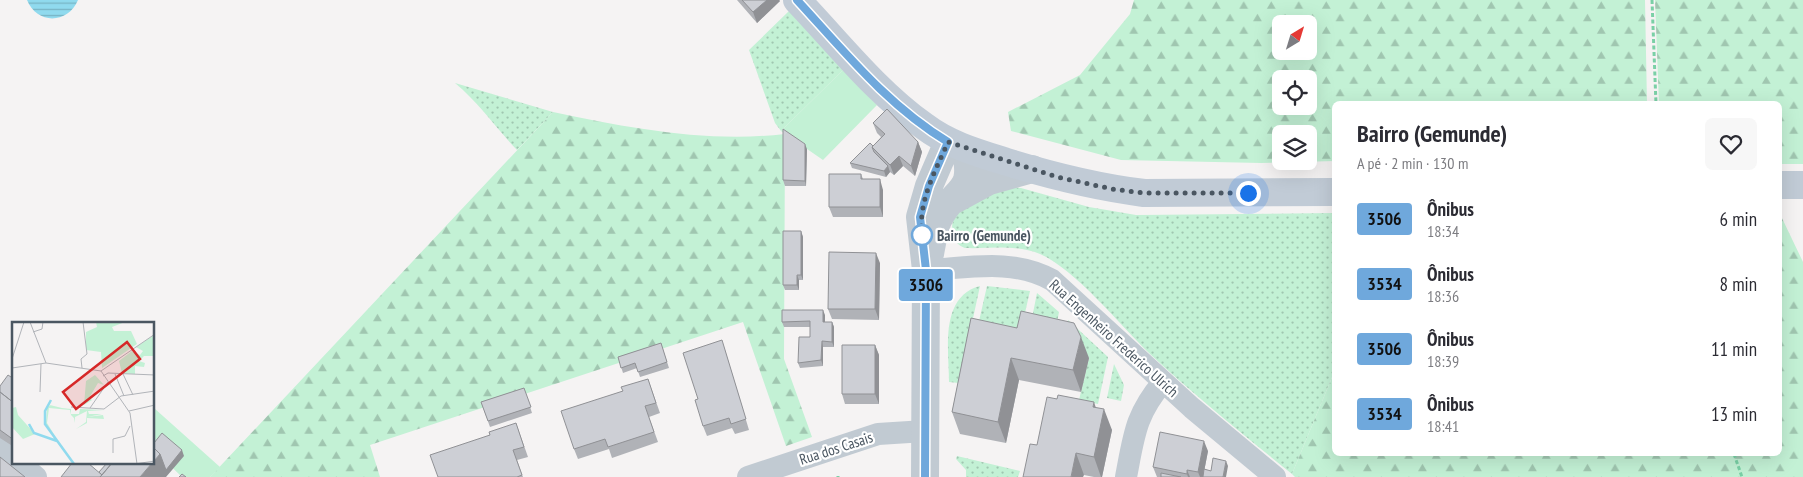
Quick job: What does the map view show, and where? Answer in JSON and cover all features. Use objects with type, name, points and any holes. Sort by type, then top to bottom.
[{"type":"main road","points":[[798,0],[889,98],[924,127],[956,145],[1082,183],[1144,193],[1332,192]]},
{"type":"main road","points":[[1782,185],[1803,185]]},
{"type":"street","points":[[926,270],[938,221],[968,179],[970,170],[956,145]]},
{"type":"street","points":[[925,477],[926,270],[920,217],[922,204],[956,145]]},
{"type":"street","points":[[951,202],[989,181],[1032,169]]},
{"type":"street","name":"Rua Engenheiro Frederico Ulrich","points":[[926,270],[991,265],[1024,268],[1039,273],[1068,293],[1163,382],[1276,477]]},
{"type":"street","points":[[1126,477],[1138,420],[1149,399],[1163,382]]},
{"type":"street","name":"Rua dos Casais","points":[[748,477],[878,434],[925,431]]},
{"type":"street","points":[[0,446],[12,456]]},
{"type":"street","points":[[21,464],[36,477]]},
{"type":"path","points":[[1652,0],[1656,101]]},
{"type":"path","points":[[1735,456],[1742,477]]},
{"type":"green space","points":[[1134,0],[1645,0],[1647,101],[1332,101],[1332,161],[1317,161],[1317,125],[1272,125],[1272,163],[1121,160],[1011,131],[1008,112],[1080,75],[1130,14]]},
{"type":"green space","points":[[1655,0],[1803,0],[1803,164],[1782,164],[1782,101],[1659,101]]},
{"type":"green space","points":[[789,11],[844,69],[781,131],[775,123],[749,50]]},
{"type":"green space","points":[[844,69],[877,105],[823,160],[781,131]]},
{"type":"green space","points":[[455,83],[553,112],[517,150],[480,107]]},
{"type":"green space","points":[[553,112],[639,128],[697,135],[727,137],[785,134],[784,359],[812,437],[786,446],[743,322],[370,445],[380,477],[210,477]]},
{"type":"green space","points":[[1009,187],[1021,188],[1089,207],[1136,215],[1332,213],[1332,377],[1292,474],[1167,370],[1083,285],[1054,261],[1040,254],[1022,249],[965,248],[957,243],[953,236],[953,221],[964,207],[982,197]]},
{"type":"green space","points":[[1782,218],[1803,262],[1803,477],[1295,477],[1292,474],[1332,377],[1332,456],[1782,456]]},
{"type":"green space","points":[[980,286],[959,383],[949,382],[948,340],[952,313],[958,301],[967,292]]},
{"type":"green space","points":[[987,286],[1030,291],[1019,339],[977,330]]},
{"type":"green space","points":[[1037,293],[1059,312],[1054,338],[1029,333]]},
{"type":"green space","points":[[1068,320],[1108,357],[1098,404],[1079,400],[1089,358],[1082,345],[1064,340]]},
{"type":"green space","points":[[1114,364],[1124,385],[1121,401],[1107,398]]},
{"type":"green space","points":[[155,409],[220,467],[210,477],[182,477],[155,451]]},
{"type":"green space","points":[[957,456],[1020,471],[1018,477],[966,477],[966,470],[956,459]]},
{"type":"water","points":[[27,0],[78,0],[67,14],[52,18],[38,14]]},
{"type":"building","points":[[742,0],[767,0],[753,12]]},
{"type":"building","points":[[887,109],[918,142],[911,166],[899,156],[890,165],[872,147],[885,134],[873,123]]},
{"type":"building","points":[[783,129],[805,144],[805,181],[783,180]]},
{"type":"building","points":[[870,143],[873,146],[874,152],[888,166],[884,171],[850,163]]},
{"type":"building","points":[[829,174],[861,174],[861,179],[880,179],[880,207],[829,207]]},
{"type":"building","points":[[783,231],[801,231],[801,275],[797,275],[797,285],[783,285]]},
{"type":"building","points":[[829,252],[876,253],[875,309],[828,309]]},
{"type":"building","points":[[782,310],[823,310],[823,322],[832,322],[832,342],[822,341],[821,360],[798,363],[799,337],[810,337],[810,321],[782,322]]},
{"type":"building","points":[[1021,311],[1074,323],[1081,337],[1073,370],[1011,358],[998,422],[952,412],[971,318],[1017,328]]},
{"type":"building","points":[[722,340],[746,419],[731,424],[729,418],[703,426],[695,400],[698,399],[683,353]]},
{"type":"building","points":[[661,343],[667,362],[638,372],[635,363],[621,368],[618,357]]},
{"type":"building","points":[[842,345],[875,345],[875,394],[842,394]]},
{"type":"building","points":[[8,375],[12,378],[12,401],[0,392],[0,386]]},
{"type":"building","points":[[648,379],[656,403],[645,406],[654,432],[608,447],[605,439],[574,449],[561,411],[623,391],[621,387]]},
{"type":"building","points":[[524,388],[531,407],[488,421],[481,402]]},
{"type":"building","points":[[0,392],[12,401],[12,439],[0,430]]},
{"type":"building","points":[[1058,395],[1094,402],[1093,407],[1104,409],[1094,457],[1076,453],[1071,477],[1023,477],[1030,444],[1037,445],[1047,397],[1057,399]]},
{"type":"building","points":[[516,423],[524,447],[513,450],[522,475],[517,477],[438,477],[430,455],[490,435],[489,432]]},
{"type":"building","points":[[1160,432],[1204,441],[1198,472],[1187,470],[1187,474],[1153,467]]},
{"type":"building","points":[[162,433],[182,450],[166,470],[160,454],[155,449],[155,442]]},
{"type":"building","points":[[155,449],[160,454],[155,460]]},
{"type":"building","points":[[0,457],[25,477],[0,477]]},
{"type":"building","points":[[1213,458],[1226,461],[1223,477],[1203,477],[1204,469],[1211,471]]},
{"type":"building","points":[[71,464],[89,464],[102,475],[100,477],[61,477]]},
{"type":"building","points":[[106,464],[111,464],[102,475],[99,472]]},
{"type":"building","points":[[111,464],[151,464],[140,477],[100,477]]},
{"type":"building","points":[[1161,473],[1181,477],[1161,477]]},
{"type":"bus line","name":"3506","points":[[797,0],[882,91],[924,127],[948,142],[922,204],[920,217],[926,270],[925,477]]},
{"type":"place","name":"Bairro (Gemunde)","points":[[922,235]]},
{"type":"route","points":[[922,235],[920,217],[922,204],[948,142],[1057,177],[1112,189],[1144,193],[1248,193]]}]
